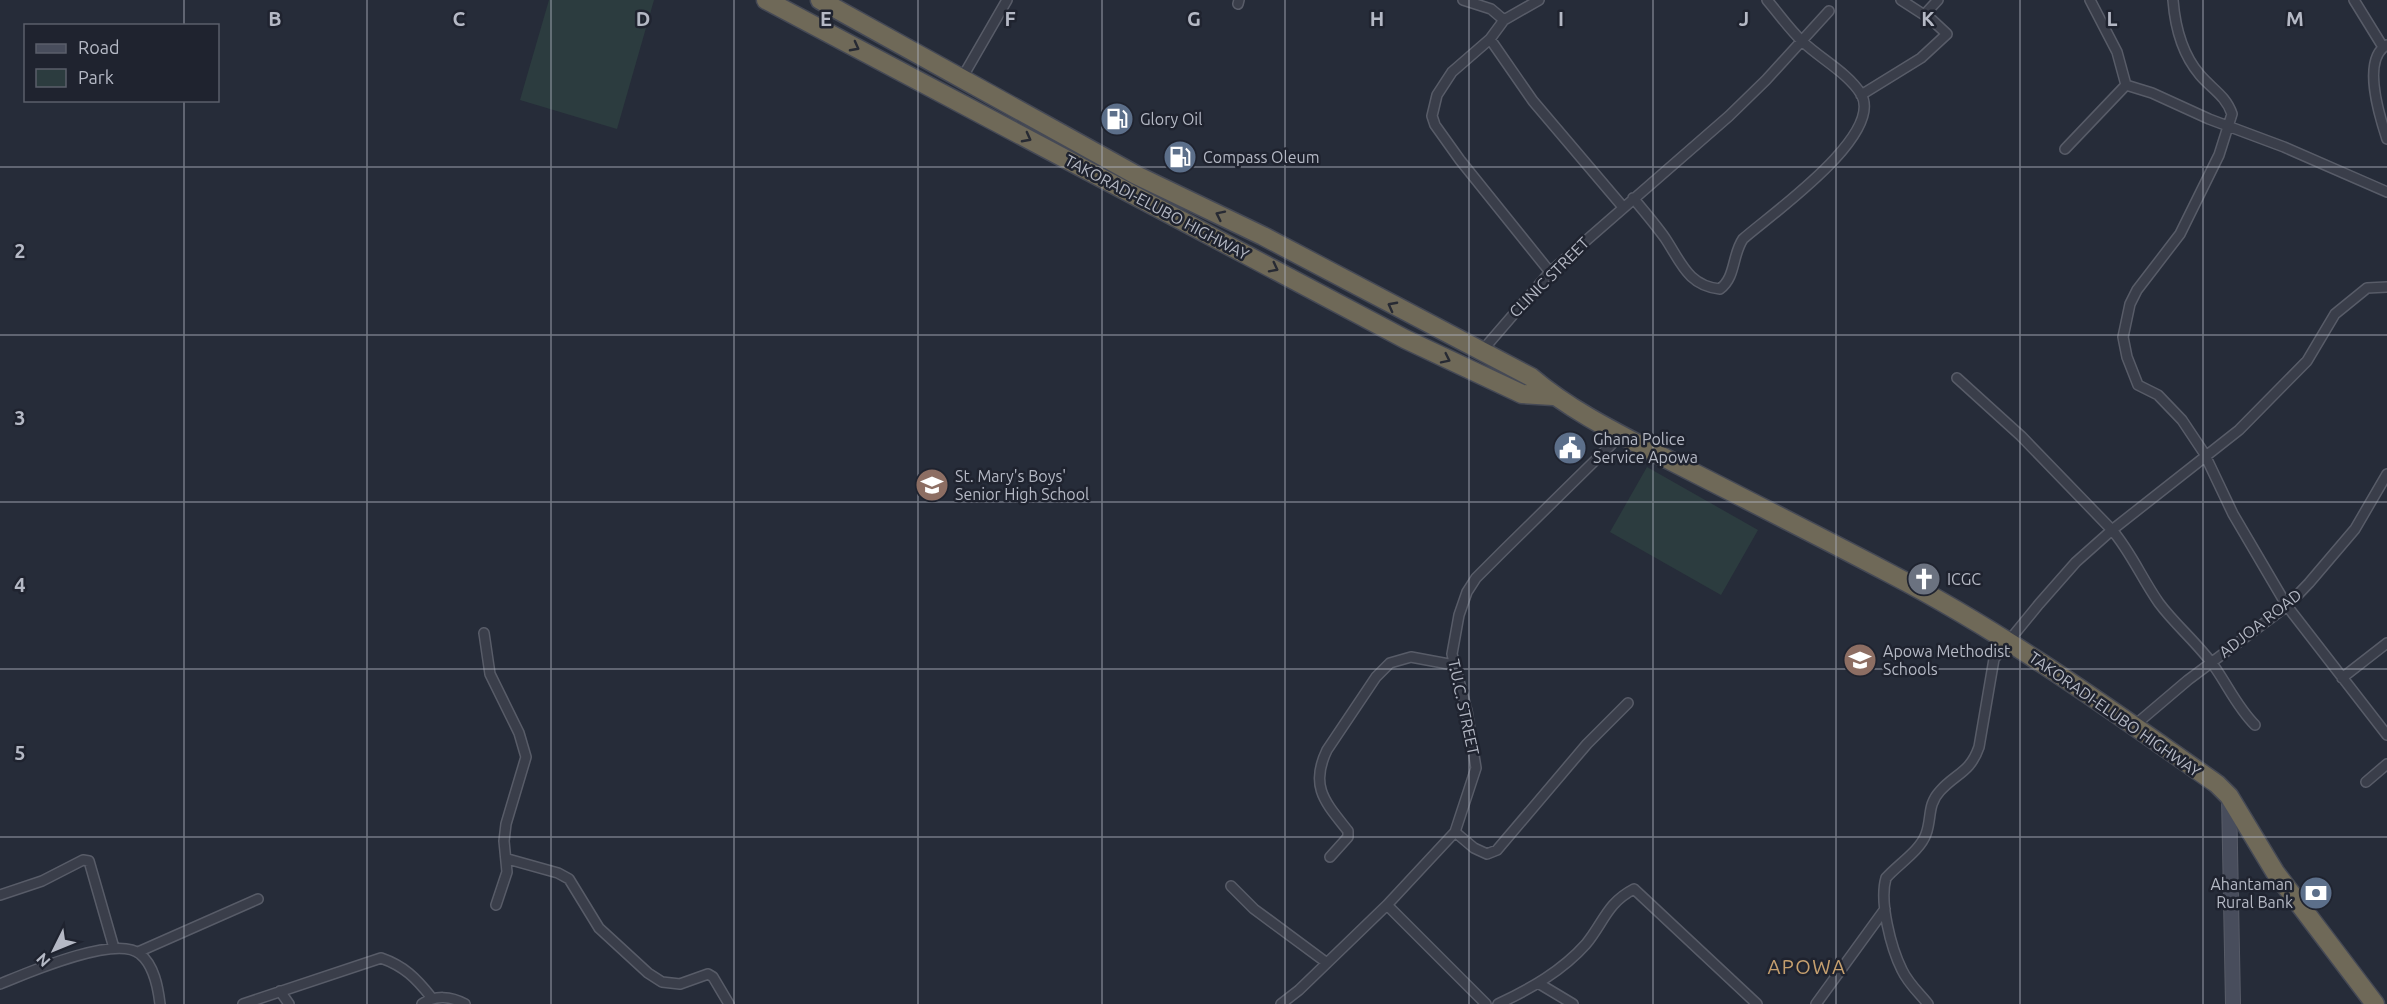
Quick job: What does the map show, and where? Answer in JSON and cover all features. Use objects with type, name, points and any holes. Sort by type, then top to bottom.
[{"type":"highway","name":"TAKORADI-ELUBO HIGHWAY","points":[[766,0],[1405,339],[1522,394],[1553,396]]},
{"type":"highway","name":"TAKORADI-ELUBO HIGHWAY","points":[[820,0],[1136,174],[1263,236],[1531,377],[1553,396],[1621,435],[1927,593],[2008,641],[2135,725],[2217,784],[2229,796],[2275,872],[2375,1004]]},
{"type":"main road","points":[[2229,796],[2233,1004]]},
{"type":"street","points":[[962,78],[1007,0]]},
{"type":"street","points":[[1463,0],[1491,9],[1504,20]]},
{"type":"street","points":[[1539,0],[1504,20],[1490,39],[1444,81],[1432,116],[1435,125],[1460,160],[1550,272]]},
{"type":"street","points":[[1633,198],[1666,240],[1686,273],[1707,288],[1720,289],[1732,276],[1736,249],[1743,239],[1819,176],[1857,131],[1865,109],[1861,95],[1801,40],[1767,0]]},
{"type":"street","points":[[1861,95],[1922,58],[1945,38],[1945,30],[1925,14],[1901,0]]},
{"type":"street","points":[[1925,14],[1938,0]]},
{"type":"street","points":[[2090,0],[2117,52],[2126,85]]},
{"type":"street","points":[[2173,0],[2175,21],[2181,40],[2196,69],[2229,106],[2232,114],[2230,127],[2180,234],[2137,290],[2130,304],[2123,337],[2127,357],[2138,385],[2158,395],[2172,408],[2200,447],[2237,521],[2287,606],[2387,735]]},
{"type":"street","points":[[2354,0],[2385,46],[2376,58],[2374,80],[2376,103],[2387,139]]},
{"type":"street","name":"CLINIC STREET","points":[[1481,352],[1550,272],[1729,116],[1829,11]]},
{"type":"street","points":[[1490,39],[1533,100],[1623,207]]},
{"type":"street","points":[[2126,85],[2152,93],[2230,127],[2326,164],[2387,192]]},
{"type":"street","points":[[2065,149],[2126,85]]},
{"type":"street","points":[[1928,1004],[1901,969],[1885,909],[1883,887],[1886,878],[1921,843],[1926,834],[1931,804],[1940,791],[1968,769],[1975,760],[1991,668],[2000,649],[2076,562],[2112,530],[2239,430],[2307,361],[2335,314],[2367,288],[2387,287]]},
{"type":"street","points":[[1957,378],[2021,436],[2112,530],[2159,602],[2183,634],[2211,662],[2239,708],[2255,725]]},
{"type":"street","name":"T.U.C. STREET","points":[[1281,1004],[1387,904],[1455,832],[1476,768],[1467,711],[1454,665],[1453,641],[1467,592],[1476,578],[1621,435]]},
{"type":"street","name":"ADJOA ROAD","points":[[2135,725],[2211,662],[2287,606],[2331,560],[2355,530],[2387,474]]},
{"type":"street","points":[[484,633],[490,674],[519,732],[526,757],[506,824],[504,841],[508,859],[507,872],[496,905]]},
{"type":"street","points":[[2342,678],[2387,643]]},
{"type":"street","points":[[1330,857],[1348,837],[1348,831],[1322,795],[1319,779],[1321,763],[1327,750],[1376,677],[1390,663],[1411,657],[1454,665]]},
{"type":"street","points":[[1455,832],[1474,848],[1487,854],[1497,850],[1587,744],[1628,703]]},
{"type":"street","points":[[2366,782],[2387,764]]},
{"type":"street","points":[[508,859],[558,873],[569,879],[599,928],[648,973],[662,982],[680,984],[708,974],[713,977],[729,1004]]},
{"type":"street","points":[[0,895],[42,880],[83,860],[89,861],[114,948]]},
{"type":"street","points":[[1231,886],[1254,909],[1327,963]]},
{"type":"street","points":[[1498,1004],[1538,984],[1586,943],[1618,897],[1634,889],[1757,1004]]},
{"type":"street","points":[[0,984],[62,961],[114,948],[138,952],[258,899]]},
{"type":"street","points":[[1387,904],[1486,1004]]},
{"type":"street","points":[[1816,1004],[1885,909]]},
{"type":"street","points":[[138,952],[152,970],[160,1004]]},
{"type":"street","points":[[243,1004],[381,958],[399,964],[414,976],[431,998]]},
{"type":"street","points":[[1538,984],[1573,1004]]},
{"type":"street","points":[[280,991],[288,1004]]},
{"type":"street","points":[[422,1004],[431,998],[456,999],[465,1004]]},
{"type":"green space","points":[[549,0],[654,0],[617,129],[520,100]]},
{"type":"green space","points":[[1647,467],[1758,530],[1721,595],[1610,532]]},
{"type":"place","name":"Glory Oil","points":[[1117,119]]},
{"type":"place","name":"Compass Oleum","points":[[1180,157]]},
{"type":"place","name":"Ghana Police Service Apowa","points":[[1570,448]]},
{"type":"place","name":"St. Mary's Boys' Senior High School","points":[[932,485]]},
{"type":"place","name":"ICGC","points":[[1924,579]]},
{"type":"place","name":"Apowa Methodist Schools","points":[[1860,660]]},
{"type":"place","name":"Ahantaman Rural Bank","points":[[2316,893]]},
{"type":"district","name":"APOWA","points":[[1807,967]]}]
